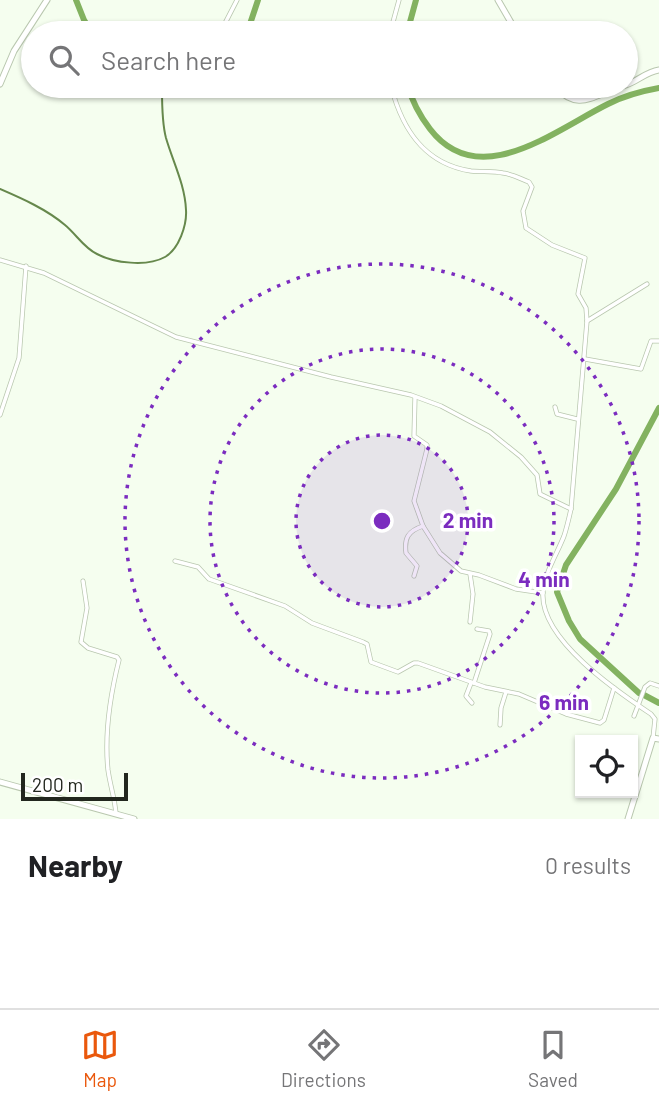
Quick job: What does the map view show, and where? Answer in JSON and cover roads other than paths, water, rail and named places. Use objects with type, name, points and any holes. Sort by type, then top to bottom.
[{"type":"street","points":[[33,21],[47,0]]},
{"type":"street","points":[[226,21],[237,0]]},
{"type":"street","points":[[393,21],[399,0]]},
{"type":"street","points":[[498,0],[510,21]]},
{"type":"street","points":[[0,84],[21,40]]},
{"type":"street","points":[[638,80],[649,72],[659,70]]},
{"type":"street","points":[[395,98],[410,132],[425,151],[454,167],[507,173],[529,181],[532,187],[523,211],[526,228],[552,245],[585,258],[578,293],[586,308],[585,359],[571,509],[543,593],[549,616],[558,632],[587,667],[655,719],[656,738],[628,819]]},
{"type":"street","points":[[568,98],[577,102],[588,98]]},
{"type":"street","points":[[0,260],[26,266],[93,295],[176,337],[442,406],[490,432],[536,472],[542,497],[571,509]]},
{"type":"street","points":[[0,415],[19,358],[26,266]]},
{"type":"street","points":[[587,321],[647,284]]},
{"type":"street","points":[[585,359],[642,368],[651,341],[659,341]]},
{"type":"street","points":[[415,397],[414,436],[426,445],[427,449],[414,501],[422,526],[448,561],[461,571],[516,589],[543,593]]},
{"type":"street","points":[[555,407],[557,414],[578,419]]},
{"type":"street","points":[[414,576],[417,564],[407,553],[406,538],[411,531],[422,526]]},
{"type":"street","points":[[176,561],[198,567],[209,579],[285,606],[312,623],[367,644],[369,661],[398,672],[410,664],[418,663],[473,683],[519,694],[566,714],[600,723],[604,720],[614,688]]},
{"type":"street","points":[[470,574],[470,622]]},
{"type":"street","points":[[83,581],[88,608],[81,642],[88,648],[119,660],[111,686],[106,732],[108,769],[118,816]]},
{"type":"street","points":[[472,703],[466,696],[491,635],[489,631],[477,629]]},
{"type":"street","points":[[634,716],[647,684],[659,686]]},
{"type":"street","points":[[500,725],[506,692]]},
{"type":"street","points":[[0,782],[134,819]]},
{"type":"waterway","points":[[76,0],[85,21]]},
{"type":"waterway","points":[[251,21],[258,0]]},
{"type":"waterway","points":[[410,21],[416,0]]},
{"type":"waterway","points":[[638,93],[659,88]]},
{"type":"waterway","points":[[0,189],[50,214],[88,248],[104,257],[121,262],[140,263],[165,257],[181,236],[186,210],[181,183],[165,132],[162,98]]},
{"type":"waterway","points":[[412,98],[430,129],[450,147],[471,156],[494,156],[518,150],[623,98]]},
{"type":"waterway","points":[[639,693],[580,639],[557,592],[566,565],[616,489],[659,408]]},
{"type":"waterway","points":[[644,695],[659,703]]}]
